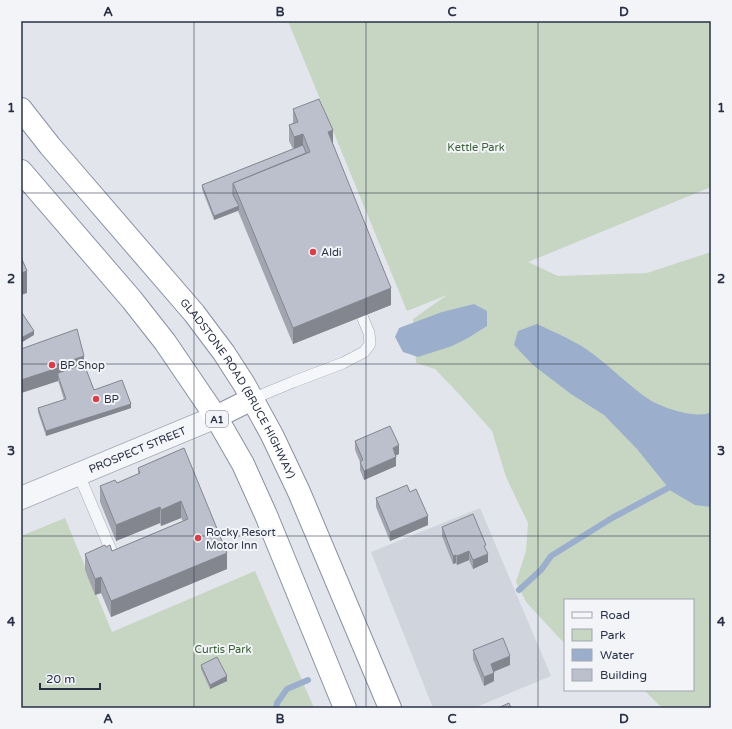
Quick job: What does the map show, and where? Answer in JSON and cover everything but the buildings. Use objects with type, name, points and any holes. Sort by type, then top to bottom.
[{"type":"highway","name":"GLADSTONE ROAD (BRUCE HIGHWAY)","points":[[21,109],[50,146],[194,313],[227,358],[272,434],[299,492],[390,708]]},
{"type":"highway","name":"A1","points":[[21,171],[132,300],[165,342],[216,417],[243,464],[266,514],[345,708]]},
{"type":"highway","name":"PROSPECT STREET","points":[[216,417],[252,399]]},
{"type":"street","name":"PROSPECT STREET","points":[[21,498],[216,417]]},
{"type":"lane","points":[[252,399],[343,363],[364,352],[370,344],[369,334],[362,316]]},
{"type":"lane","points":[[79,475],[113,555],[127,549]]},
{"type":"shaded area","points":[[480,508],[551,676],[474,708],[433,708],[371,552]]},
{"type":"green space","name":"Kettle Park","points":[[288,21],[711,21],[711,187],[528,262],[558,276],[647,273],[711,252],[711,708],[662,708],[645,691],[694,691],[694,599],[564,599],[564,643],[526,602],[516,582],[526,551],[528,523],[506,477],[492,431],[435,369],[416,363],[413,319],[447,295],[407,311]]},
{"type":"green space","name":"Curtis Park","points":[[65,518],[112,632],[255,571],[314,708],[21,708],[21,536]]},
{"type":"water","points":[[474,304],[487,311],[487,326],[452,346],[418,357],[403,352],[395,337],[399,328],[442,312]]},
{"type":"water","points":[[537,324],[586,349],[600,359],[633,388],[653,402],[688,413],[705,414],[711,412],[711,507],[695,505],[671,491],[637,449],[604,415],[571,394],[533,365],[514,345],[518,331]]},
{"type":"waterway","points":[[519,590],[541,570],[551,556],[612,518],[668,488]]},
{"type":"waterway","points":[[276,708],[277,703],[287,689],[308,680]]},
{"type":"place","name":"Aldi","points":[[313,252]]},
{"type":"place","name":"BP Shop","points":[[52,365]]},
{"type":"place","name":"BP","points":[[96,399]]},
{"type":"place","name":"Rocky Resort Motor Inn","points":[[198,538]]}]
